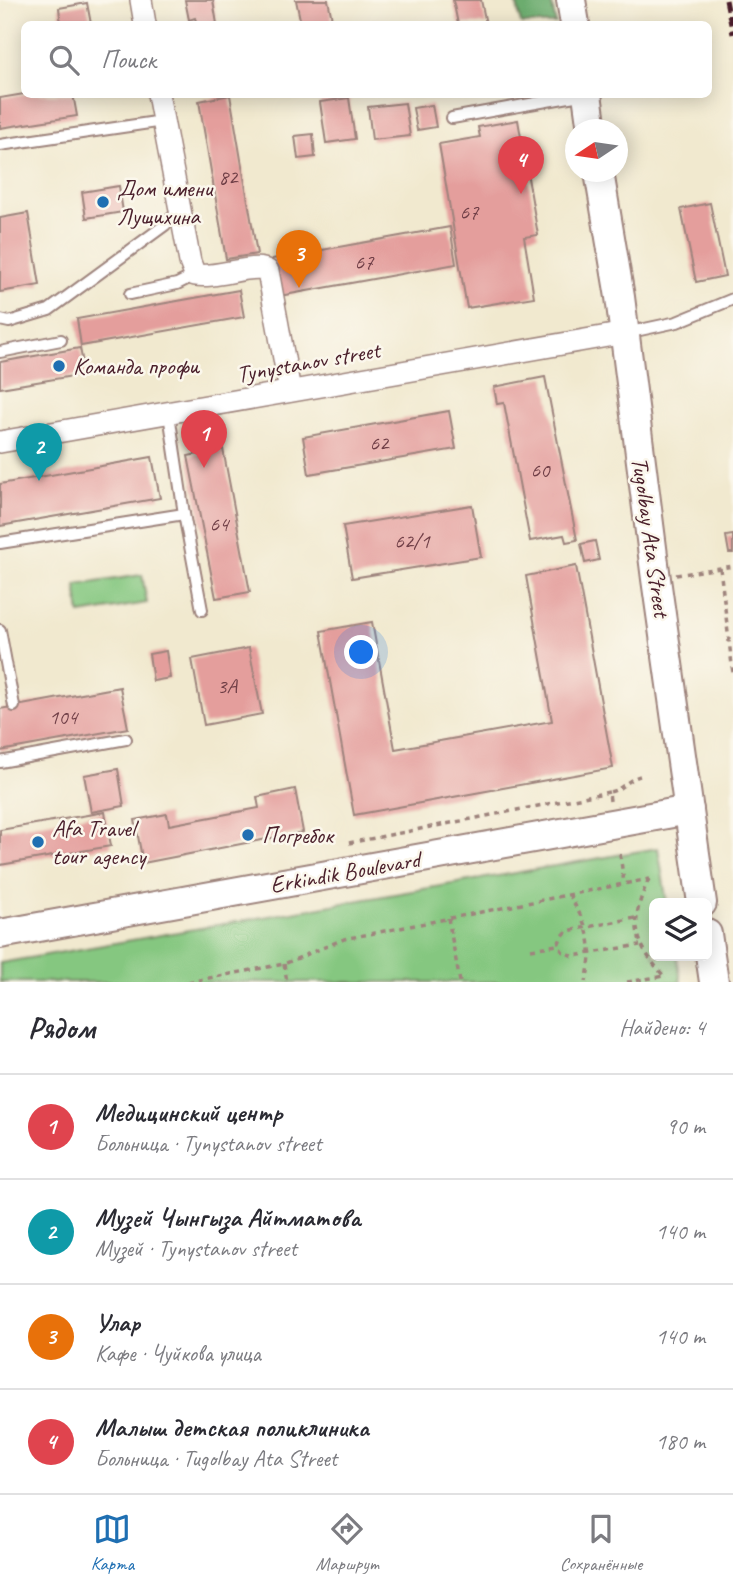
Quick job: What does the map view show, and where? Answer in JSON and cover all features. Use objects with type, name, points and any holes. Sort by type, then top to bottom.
[{"type":"street","points":[[141,0],[144,21]]},
{"type":"street","points":[[571,0],[574,21]]},
{"type":"street","points":[[159,98],[190,262],[195,275],[206,277],[258,267],[268,271],[290,391]]},
{"type":"street","points":[[587,98],[590,119]]},
{"type":"street","name":"Tugolbay Ata Street","points":[[601,182],[625,333],[656,579],[701,898]]},
{"type":"street","name":"Tynystanov street","points":[[0,442],[625,333]]},
{"type":"street","name":"Erkindik Boulevard","points":[[0,934],[689,810]]},
{"type":"street","points":[[711,961],[714,982]]},
{"type":"lane","points":[[452,118],[564,98]]},
{"type":"lane","points":[[0,145],[163,121]]},
{"type":"lane","points":[[0,320],[9,322],[49,310],[165,225],[180,209]]},
{"type":"lane","points":[[130,294],[177,284],[195,275]]},
{"type":"lane","points":[[625,333],[677,322],[733,299]]},
{"type":"lane","points":[[0,352],[61,340]]},
{"type":"lane","points":[[169,414],[202,610]]},
{"type":"lane","points":[[0,543],[184,514]]},
{"type":"lane","points":[[0,630],[14,706]]},
{"type":"lane","points":[[0,762],[126,739]]},
{"type":"path","points":[[656,579],[733,566]]},
{"type":"path","points":[[720,568],[733,673]]},
{"type":"path","points":[[349,843],[609,792],[640,776]]},
{"type":"path","points":[[609,792],[610,803]]},
{"type":"path","points":[[620,854],[625,884]]},
{"type":"path","points":[[187,982],[284,964],[344,939],[649,879],[639,900],[635,918],[640,945],[664,976],[627,982]]},
{"type":"path","points":[[569,894],[587,926],[592,954],[586,982]]},
{"type":"path","points":[[448,918],[460,982]]},
{"type":"path","points":[[558,945],[561,937],[568,931],[635,918]]},
{"type":"path","points":[[558,945],[563,952],[573,956],[640,945]]},
{"type":"path","points":[[531,949],[558,945]]},
{"type":"path","points":[[284,964],[287,982]]},
{"type":"green space","points":[[516,0],[551,0],[555,21],[520,21]]},
{"type":"green space","points":[[142,575],[147,603],[80,614],[76,585]]},
{"type":"green space","points":[[658,848],[666,898],[649,898],[649,961],[678,961],[681,982],[0,982],[0,963]]},
{"type":"building","points":[[185,0],[213,0],[216,21],[196,21],[195,18],[189,20]]},
{"type":"building","points":[[296,0],[328,0],[332,21],[300,21]]},
{"type":"building","points":[[453,0],[481,0],[485,21],[457,21]]},
{"type":"building","points":[[87,3],[90,21],[61,21],[59,8]]},
{"type":"building","points":[[21,94],[21,98],[74,98],[77,116],[0,128],[0,98]]},
{"type":"building","points":[[231,98],[257,254],[226,259],[199,101]]},
{"type":"building","points":[[349,98],[355,139],[326,143],[320,102]]},
{"type":"building","points":[[405,103],[410,136],[372,140],[368,107]]},
{"type":"building","points":[[432,105],[436,127],[417,130],[413,108]]},
{"type":"building","points":[[518,120],[538,235],[524,237],[534,297],[467,308],[439,144],[480,137],[478,127]]},
{"type":"building","points":[[313,134],[315,157],[298,159],[295,136]]},
{"type":"building","name":"Дом имени Лущихина","points":[[119,186],[123,212],[86,218],[82,192]]},
{"type":"building","points":[[710,203],[725,276],[696,282],[681,209]]},
{"type":"building","points":[[28,213],[40,285],[0,292],[0,218]]},
{"type":"building","points":[[450,227],[456,264],[279,296],[272,259]]},
{"type":"building","points":[[239,290],[244,317],[81,346],[77,319]]},
{"type":"building","points":[[80,348],[85,374],[0,388],[0,362]]},
{"type":"building","points":[[545,377],[577,540],[566,542],[564,535],[530,541],[504,403],[497,404],[494,387]]},
{"type":"building","points":[[449,411],[456,449],[309,474],[303,437]]},
{"type":"building","points":[[223,449],[250,592],[216,598],[188,456]]},
{"type":"building","points":[[152,457],[160,498],[0,526],[0,484]]},
{"type":"building","points":[[472,505],[481,557],[352,578],[343,526]]},
{"type":"building","points":[[733,535],[733,553],[729,553],[726,536]]},
{"type":"building","points":[[595,541],[599,560],[585,563],[581,544]]},
{"type":"building","points":[[576,566],[613,768],[354,815],[321,631],[372,622],[395,749],[552,721],[526,576]]},
{"type":"building","points":[[249,648],[262,714],[204,725],[192,659]]},
{"type":"building","points":[[166,651],[170,678],[153,681],[149,654]]},
{"type":"building","points":[[120,687],[128,728],[0,751],[0,709]]},
{"type":"building","points":[[118,769],[124,806],[91,812],[84,775]]},
{"type":"building","points":[[295,789],[303,832],[143,863],[135,820],[167,814],[169,825],[259,808],[257,797]]},
{"type":"building","points":[[105,812],[111,846],[0,865],[0,830]]},
{"type":"railway","points":[[726,0],[733,34]]},
{"type":"place","name":"Малыш детская поликлиника","points":[[521,194]]},
{"type":"place","name":"Дом имени Лущихина","points":[[103,202]]},
{"type":"place","name":"Улар","points":[[299,288]]},
{"type":"place","name":"Команда профи","points":[[59,366]]},
{"type":"place","name":"Медицинский центр","points":[[204,468]]},
{"type":"place","name":"Музей Чынгыза Айтматова","points":[[39,481]]},
{"type":"place","name":"Погребок","points":[[248,835]]},
{"type":"place","name":"Afa Travel tour agency","points":[[38,842]]}]
